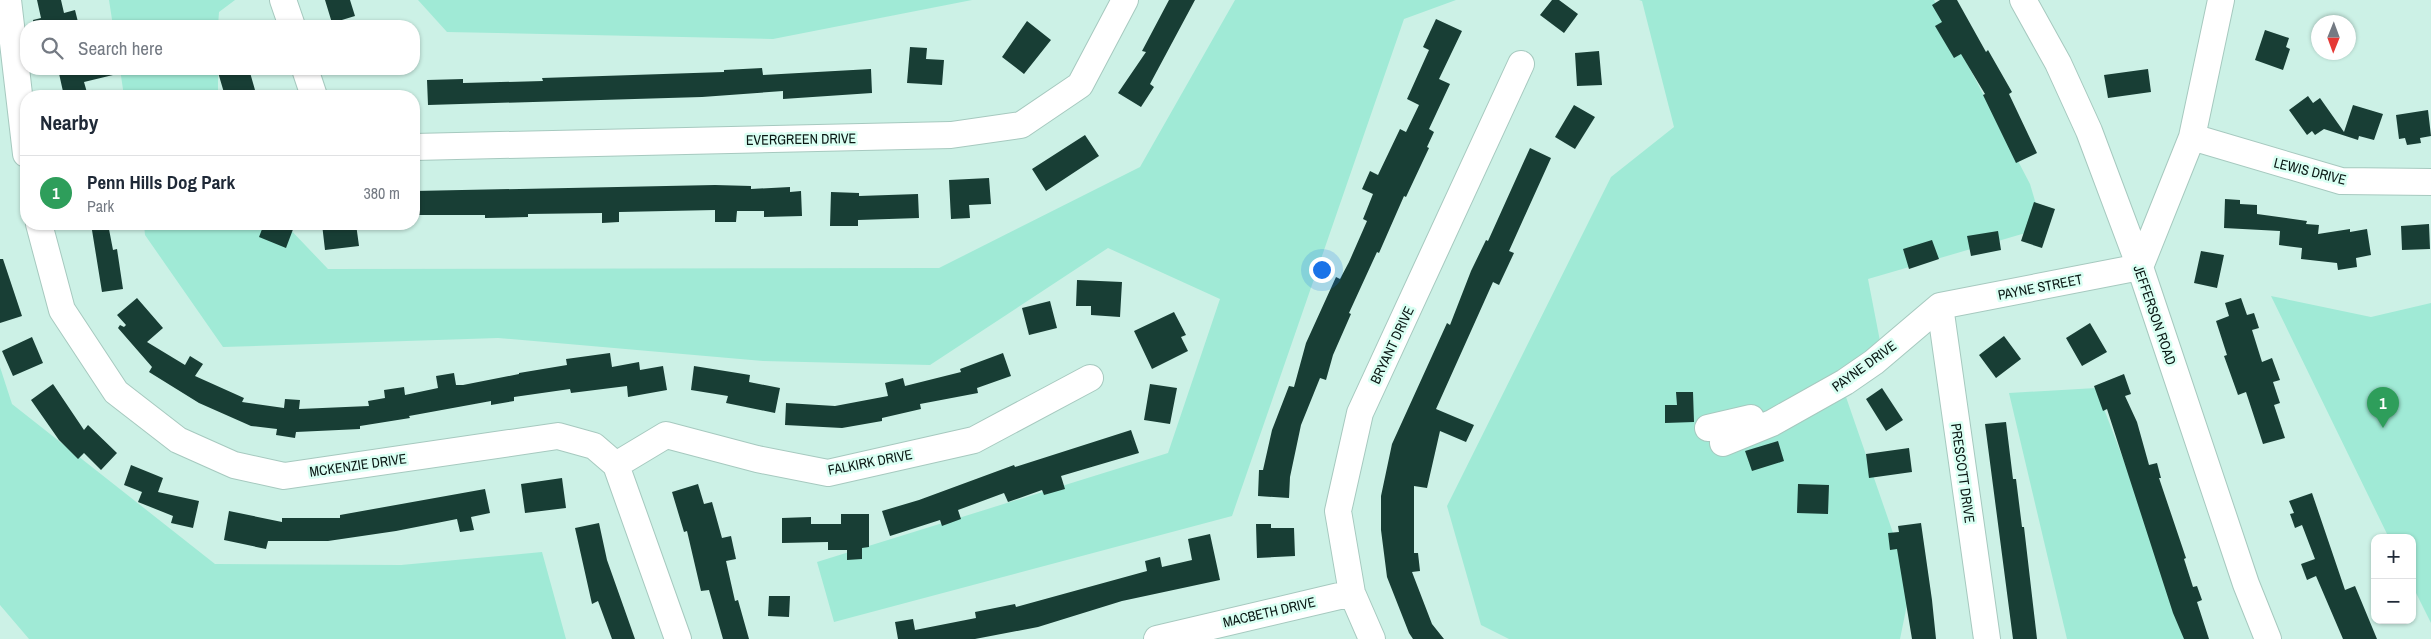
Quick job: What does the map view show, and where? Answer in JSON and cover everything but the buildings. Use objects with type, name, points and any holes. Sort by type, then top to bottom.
[{"type":"street","points":[[8,0],[20,103]]},
{"type":"street","points":[[283,0],[290,20]]},
{"type":"street","name":"EVERGREEN DRIVE","points":[[420,147],[951,135],[1021,125],[1080,85],[1125,0]]},
{"type":"street","name":"JEFFERSON ROAD","points":[[2023,0],[2058,62],[2089,131],[2140,268],[2246,584],[2268,639]]},
{"type":"street","points":[[2140,268],[2192,137],[2220,0]]},
{"type":"street","name":"BRYANT DRIVE","points":[[1372,639],[1352,592],[1338,511],[1360,413],[1520,64]]},
{"type":"street","points":[[307,75],[312,90]]},
{"type":"street","name":"LEWIS DRIVE","points":[[2192,137],[2341,181],[2431,182]]},
{"type":"street","name":"MCKENZIE DRIVE","points":[[41,230],[62,310],[116,392],[178,440],[234,465],[284,476],[558,436],[594,446],[616,465],[678,639]]},
{"type":"street","name":"PAYNE STREET","points":[[1940,306],[2140,268]]},
{"type":"street","name":"PAYNE DRIVE","points":[[1715,436],[1782,418],[1845,382],[1874,362],[1940,306]]},
{"type":"street","name":"PRESCOTT DRIVE","points":[[1940,306],[1987,639]]},
{"type":"street","name":"FALKIRK DRIVE","points":[[616,465],[666,435],[757,459],[828,473],[974,440],[1090,378]]},
{"type":"street","name":"MACBETH DRIVE","points":[[1157,639],[1352,592]]},
{"type":"green space","points":[[109,0],[235,0],[219,12],[218,20],[112,20]]},
{"type":"green space","points":[[418,0],[972,0],[773,39],[447,32]]},
{"type":"green space","points":[[1235,0],[1456,0],[1404,19],[1232,516],[834,622],[817,562],[1168,453],[1220,299],[1108,248],[930,365],[763,361],[498,338],[223,347],[145,235],[145,230],[291,230],[328,269],[939,268],[1140,167]]},
{"type":"green space","points":[[1639,0],[1934,0],[2030,184],[2043,228],[1868,279],[1885,367],[1846,397],[1911,585],[1900,639],[1509,639],[1481,625],[1447,506],[1611,177],[1674,127],[1642,1]]},
{"type":"green space","points":[[121,75],[218,75],[218,90],[123,90]]},
{"type":"green space","points":[[2271,296],[2371,317],[2431,303],[2431,623],[2416,593],[2416,534],[2387,534]]},
{"type":"green space","points":[[0,367],[12,404],[215,564],[401,565],[542,552],[566,639],[29,639],[0,605]]},
{"type":"green space","points":[[2096,388],[2192,639],[2067,639],[2009,393]]},
{"type":"place","name":"Penn Hills Dog Park","points":[[2383,428]]}]
